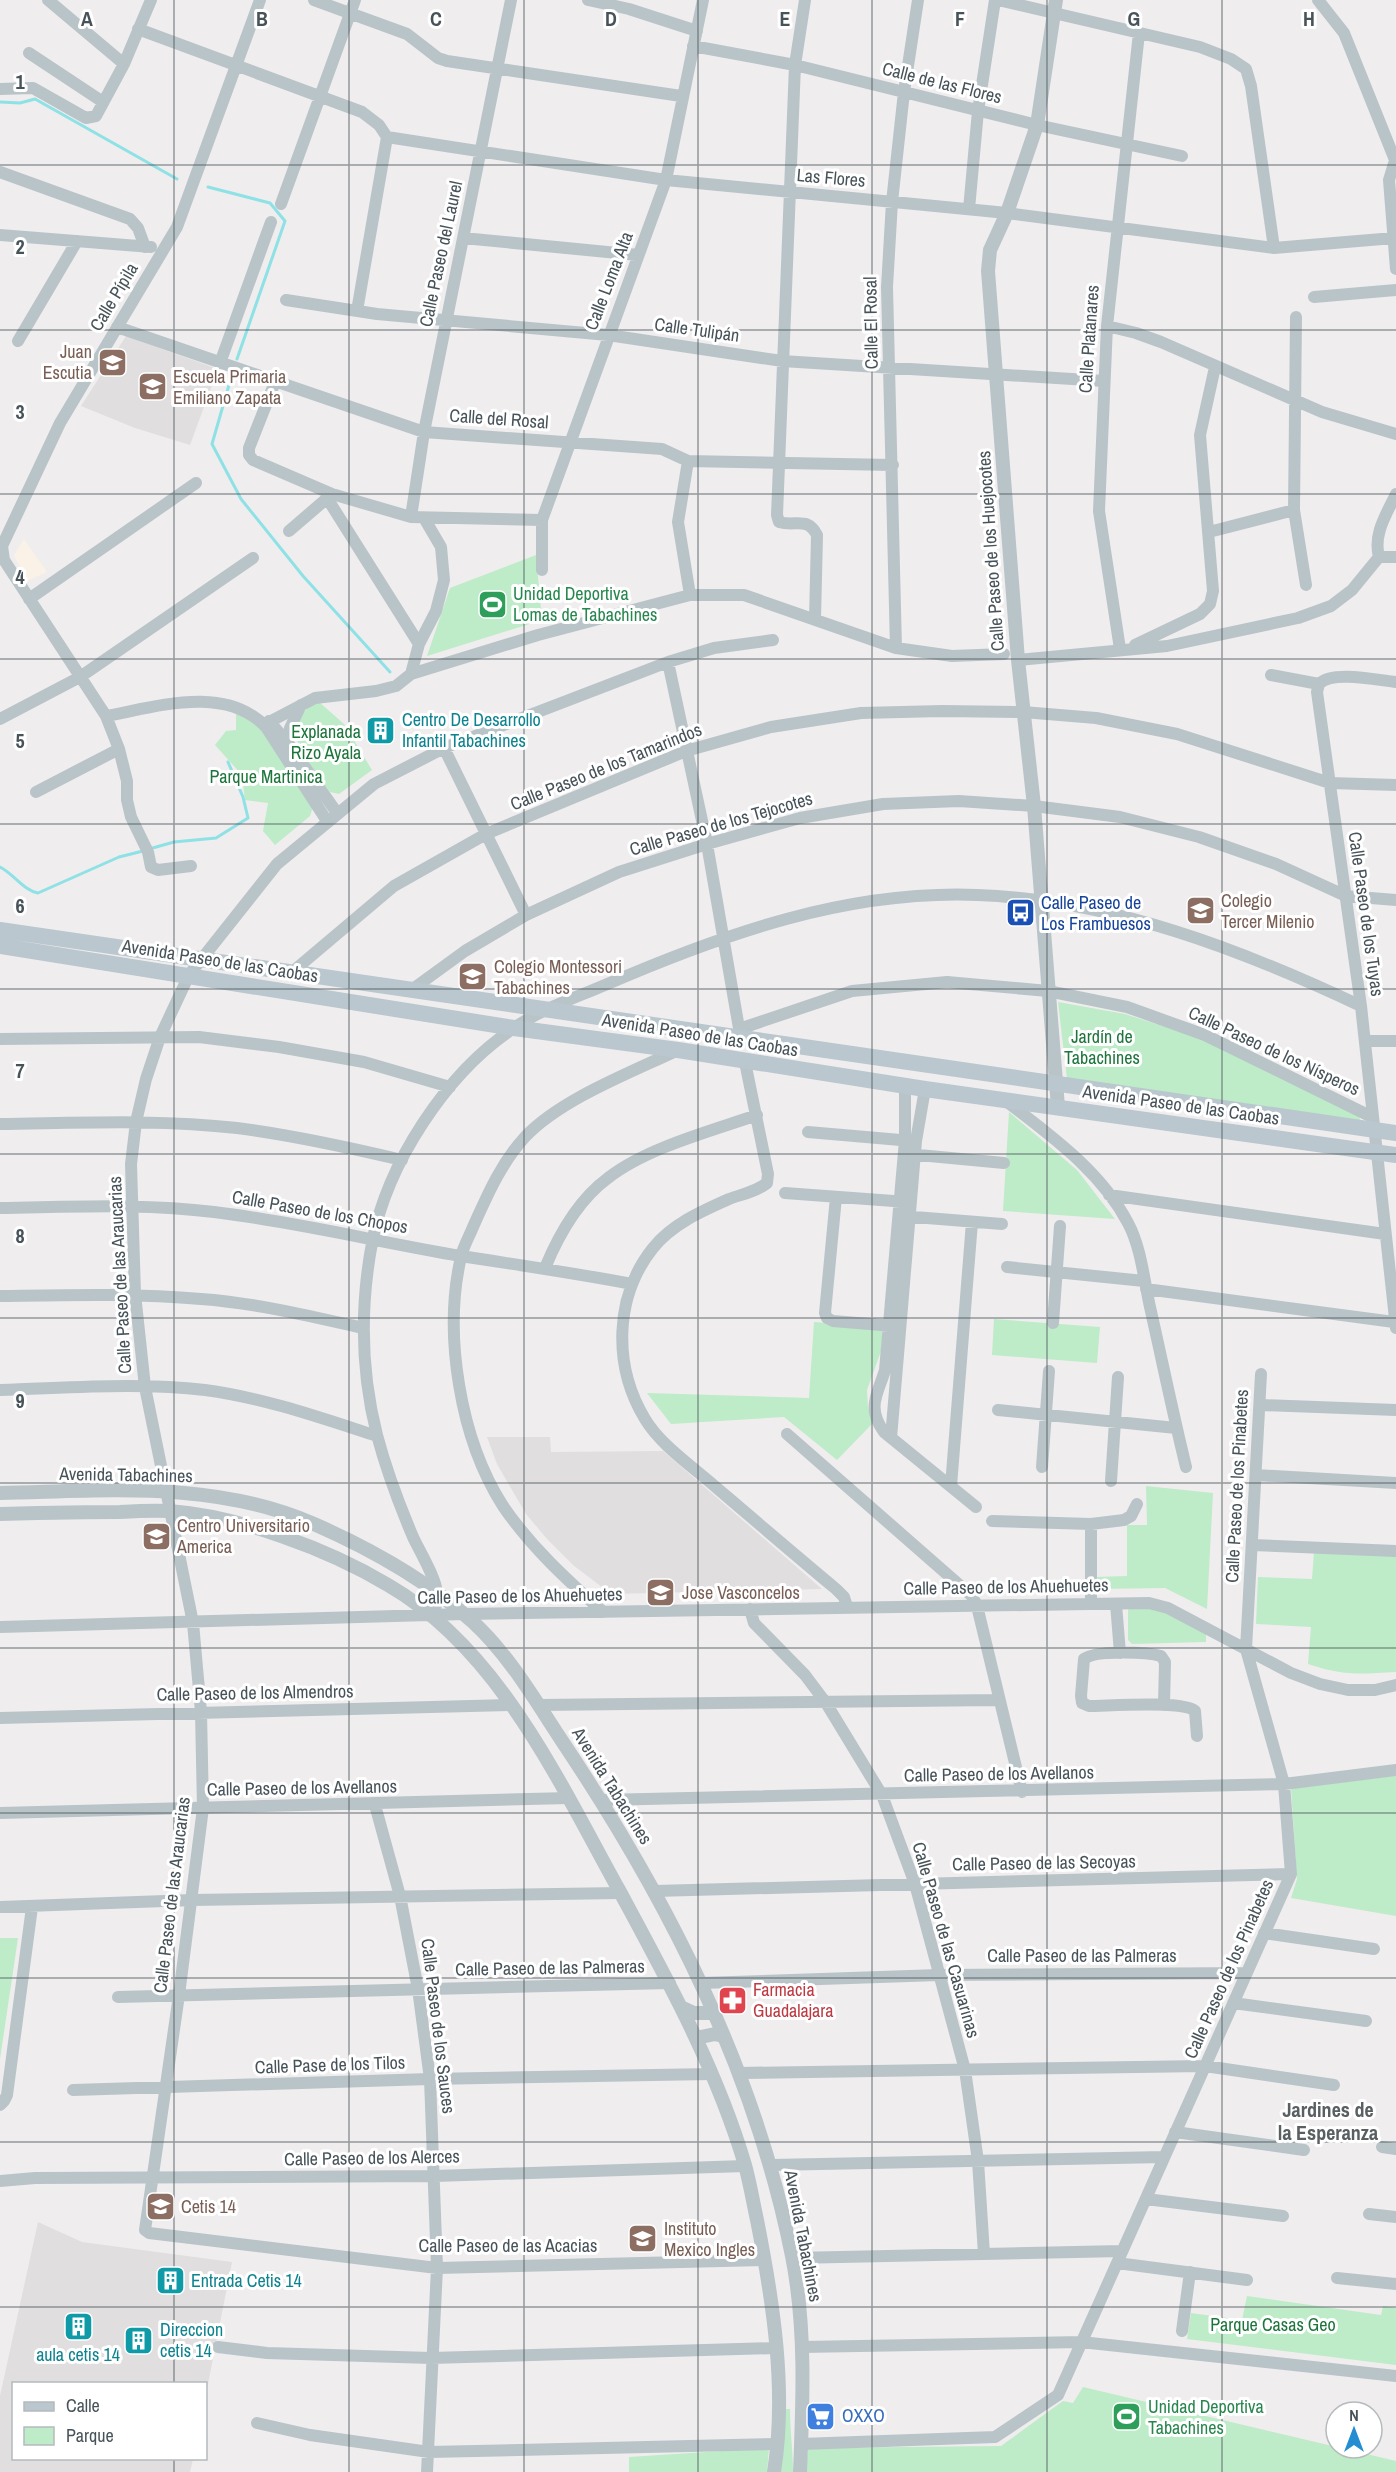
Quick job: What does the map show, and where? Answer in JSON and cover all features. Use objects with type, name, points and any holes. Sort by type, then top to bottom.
[{"type":"main road","name":"Avenida Paseo de las Caobas","points":[[0,930],[410,991],[740,1034],[824,1050],[1373,1124],[1396,1133]]},
{"type":"main road","name":"Avenida Paseo de las Caobas","points":[[0,946],[514,1028],[678,1050],[821,1073],[925,1094],[1005,1100],[1396,1155]]},
{"type":"main road","points":[[821,1073],[824,1050]]},
{"type":"street","points":[[48,0],[124,64]]},
{"type":"street","points":[[0,89],[33,88],[86,118],[96,116],[124,64],[151,0]]},
{"type":"street","name":"Calle Pípila","points":[[191,866],[154,870],[152,867],[127,800],[127,781],[119,749],[106,716],[3,560],[1,546],[60,423],[177,227],[260,0]]},
{"type":"street","points":[[314,0],[407,34],[438,58],[447,62],[681,96]]},
{"type":"street","points":[[281,204],[355,0]]},
{"type":"street","name":"Calle Paseo del Laurel","points":[[418,517],[424,432],[511,0]]},
{"type":"street","points":[[588,0],[630,4],[697,31]]},
{"type":"street","name":"Calle Loma Alta","points":[[542,570],[542,520],[666,180],[681,96],[703,0]]},
{"type":"street","points":[[805,0],[795,65],[777,515],[779,522],[808,523],[817,535],[815,619]]},
{"type":"street","name":"Calle El Rosal","points":[[896,648],[887,286],[892,202],[904,92],[918,0]]},
{"type":"street","points":[[969,209],[978,111],[997,0],[1056,7],[1139,33],[1200,46],[1232,59],[1246,69],[1251,86],[1274,248]]},
{"type":"street","points":[[1318,0],[1344,33],[1395,158],[1389,180],[1396,270]]},
{"type":"street","name":"Calle Paseo de los Huejocotes","points":[[1056,7],[1037,125],[1007,213],[990,250],[988,271],[1018,660],[1034,806],[1058,1107]]},
{"type":"street","points":[[138,29],[362,112],[379,125],[387,136],[357,311]]},
{"type":"street","name":"Calle Platanares","points":[[1124,649],[1099,511],[1107,326],[1139,33]]},
{"type":"street","name":"Calle de las Flores","points":[[693,46],[795,65],[1126,146],[1182,156]]},
{"type":"street","points":[[29,53],[103,102]]},
{"type":"street","name":"Las Flores","points":[[387,136],[666,180],[1007,213],[1274,248],[1394,238]]},
{"type":"street","points":[[0,172],[130,219],[138,228],[145,247]]},
{"type":"street","points":[[220,363],[271,222]]},
{"type":"street","points":[[0,235],[164,248]]},
{"type":"street","points":[[463,238],[638,255]]},
{"type":"street","points":[[18,341],[77,241]]},
{"type":"street","points":[[1314,297],[1396,290]]},
{"type":"street","name":"Calle Tulipán","points":[[286,300],[446,321],[608,335],[782,361],[1104,381]]},
{"type":"street","points":[[1296,317],[1294,510],[1306,585]]},
{"type":"street","points":[[1107,326],[1136,333],[1322,412],[1396,434]]},
{"type":"street","name":"Calle del Rosal","points":[[117,327],[424,432],[662,449],[688,461],[893,465]]},
{"type":"street","points":[[1124,649],[1200,614],[1210,604],[1213,591],[1200,435],[1215,367]]},
{"type":"street","points":[[275,382],[249,448],[249,455],[253,460],[330,496],[418,517],[542,520]]},
{"type":"street","points":[[688,461],[678,522],[690,595]]},
{"type":"street","points":[[29,599],[196,483]]},
{"type":"street","points":[[1379,557],[1376,544],[1378,532],[1396,494]]},
{"type":"street","points":[[289,531],[330,496]]},
{"type":"street","points":[[330,496],[420,644]]},
{"type":"street","points":[[1209,532],[1294,510]]},
{"type":"street","points":[[411,674],[420,644],[436,611],[444,580],[441,546],[418,517]]},
{"type":"street","points":[[1018,660],[1167,646],[1298,618],[1331,606],[1352,590],[1379,557],[1396,556]]},
{"type":"street","points":[[0,719],[80,677],[253,558]]},
{"type":"street","points":[[265,722],[315,698],[376,691],[396,686],[411,674],[538,635],[690,595],[744,595],[896,648],[952,656],[1004,654]]},
{"type":"street","name":"Calle Paseo de las Araucarias","points":[[145,2230],[154,2178],[203,1809],[201,1712],[193,1623],[164,1490],[145,1387],[135,1294],[131,1164],[136,1122],[146,1079],[160,1037],[189,975],[277,864],[374,784],[444,748],[668,662],[714,648],[773,640]]},
{"type":"street","points":[[668,662],[707,844],[740,1034]]},
{"type":"street","points":[[1271,675],[1319,684],[1324,678],[1331,677],[1396,682]]},
{"type":"street","name":"Calle Paseo de los Tuyas","points":[[1319,684],[1317,692],[1361,1006],[1395,1325]]},
{"type":"street","points":[[106,716],[190,701],[239,707],[265,722],[288,743],[338,813]]},
{"type":"street","points":[[288,743],[290,728],[301,705]]},
{"type":"street","name":"Calle Paseo de los Tamarindos","points":[[291,973],[394,886],[486,834],[686,751],[771,727],[861,713],[1023,712],[1096,718],[1177,734],[1330,783],[1396,785]]},
{"type":"street","points":[[265,722],[327,821]]},
{"type":"street","points":[[444,748],[526,915]]},
{"type":"street","points":[[36,792],[119,749]]},
{"type":"street","name":"Calle Paseo de los Tejocotes","points":[[410,991],[465,951],[526,915],[619,872],[800,818],[883,804],[959,801],[1034,806],[1120,818],[1199,837],[1276,864],[1346,896],[1396,900]]},
{"type":"street","points":[[433,1616],[438,1592],[400,1508],[377,1436],[367,1383],[363,1328],[365,1283],[372,1239],[384,1201],[402,1160],[422,1124],[450,1087],[482,1053],[514,1028],[549,1009],[680,954],[725,938],[786,918],[848,904],[912,896],[977,895],[1041,901],[1107,913],[1182,933],[1237,951],[1289,972],[1361,1006]]},
{"type":"street","name":"Calle Paseo de los Nísperos","points":[[740,1034],[852,991],[947,982],[1048,991],[1127,1007],[1205,1035],[1373,1124]]},
{"type":"street","points":[[0,1039],[200,1037],[279,1047],[364,1062],[450,1087]]},
{"type":"street","points":[[1365,1041],[1396,1041]]},
{"type":"street","points":[[603,1612],[531,1544],[503,1505],[473,1442],[458,1381],[454,1315],[461,1256],[490,1187],[525,1137],[570,1102],[678,1050]]},
{"type":"street","points":[[745,1062],[768,1174],[767,1183],[759,1189],[730,1199],[686,1220],[654,1248],[632,1284],[622,1319],[622,1351],[631,1391],[646,1421],[673,1451],[836,1589],[844,1597],[847,1607]]},
{"type":"street","points":[[891,1438],[894,1326],[911,1141],[905,1091]]},
{"type":"street","points":[[911,1141],[925,1094]]},
{"type":"street","points":[[1005,1100],[1060,1143],[1109,1195],[1129,1224],[1186,1467]]},
{"type":"street","points":[[545,1268],[559,1235],[579,1208],[607,1178],[640,1158],[757,1115]]},
{"type":"street","points":[[0,1124],[136,1122],[235,1128],[329,1142],[402,1160]]},
{"type":"street","points":[[808,1132],[911,1141]]},
{"type":"street","points":[[910,1154],[1004,1163]]},
{"type":"street","points":[[785,1193],[905,1202]]},
{"type":"street","points":[[1109,1195],[1384,1234]]},
{"type":"street","points":[[836,1197],[825,1313],[827,1318],[833,1321],[894,1326]]},
{"type":"street","name":"Calle Paseo de los Chopos","points":[[0,1208],[131,1206],[212,1212],[288,1222],[461,1256],[632,1284]]},
{"type":"street","points":[[904,1216],[1002,1224]]},
{"type":"street","points":[[951,1486],[972,1222]]},
{"type":"street","points":[[1053,1323],[1060,1226]]},
{"type":"street","points":[[1007,1267],[1145,1285],[1395,1325]]},
{"type":"street","points":[[0,1296],[135,1294],[226,1302],[363,1328]]},
{"type":"street","points":[[894,1326],[885,1370],[875,1395],[874,1406],[880,1426],[891,1438],[976,1507]]},
{"type":"street","points":[[1042,1467],[1049,1371]]},
{"type":"street","name":"Calle Paseo de los Pinabetes","points":[[801,2444],[995,2437],[1058,2395],[1291,1874],[1284,1784],[1246,1649],[1262,1374]]},
{"type":"street","points":[[1111,1481],[1118,1377]]},
{"type":"street","points":[[0,1390],[145,1387],[204,1390],[262,1400],[377,1436]]},
{"type":"street","points":[[1260,1405],[1396,1410]]},
{"type":"street","points":[[998,1410],[1176,1428]]},
{"type":"street","points":[[787,1434],[972,1596],[977,1606],[1022,1792]]},
{"type":"street","points":[[1256,1475],[1396,1483]]},
{"type":"street","name":"Avenida Tabachines","points":[[0,1493],[164,1490],[221,1497],[290,1515],[383,1558],[438,1592],[465,1614],[501,1652],[602,1800],[655,1891],[701,1983],[739,2073],[771,2165],[793,2258],[802,2347],[800,2472]]},
{"type":"street","points":[[992,1521],[1090,1524],[1127,1520],[1137,1504]]},
{"type":"street","name":"Avenida Tabachines","points":[[0,1514],[169,1511],[242,1525],[292,1540],[337,1558],[387,1584],[433,1616],[462,1644],[510,1705],[543,1753],[670,1983],[712,2074],[745,2166],[765,2260],[776,2348],[778,2394],[774,2472]]},
{"type":"street","points":[[1090,1524],[1091,1604]]},
{"type":"street","points":[[1252,1545],[1396,1551]]},
{"type":"street","points":[[1116,1604],[1120,1653]]},
{"type":"street","name":"Calle Paseo de los Ahuehuetes","points":[[0,1627],[465,1614],[847,1607],[1159,1605],[1291,1673],[1320,1684],[1348,1690],[1375,1690],[1396,1685]]},
{"type":"street","name":"Calle Paseo de las Casuarinas","points":[[750,1609],[754,1623],[805,1675],[826,1703],[882,1795],[915,1884],[964,2070],[978,2162],[984,2254]]},
{"type":"street","points":[[1164,1705],[1165,1662],[1163,1659],[1156,1655],[1120,1653],[1090,1655],[1084,1659],[1081,1696],[1083,1703],[1089,1706],[1164,1705],[1194,1709],[1197,1736]]},
{"type":"street","points":[[539,1705],[999,1700]]},
{"type":"street","name":"Calle Paseo de los Almendros","points":[[0,1718],[510,1705]]},
{"type":"street","points":[[543,1753],[563,1742]]},
{"type":"street","name":"Calle Paseo de los Avellanos","points":[[602,1800],[1022,1792],[1284,1784],[1396,1770]]},
{"type":"street","name":"Calle Paseo de los Avellanos","points":[[0,1813],[375,1805],[569,1798]]},
{"type":"street","name":"Calle Paseo de los Sauces","points":[[375,1805],[400,1896],[418,1989],[430,2079],[437,2268],[427,2472]]},
{"type":"street","name":"Calle Paseo de las Secoyas","points":[[655,1891],[1291,1874]]},
{"type":"street","points":[[0,1907],[192,1900],[620,1893]]},
{"type":"street","points":[[0,2105],[7,2095],[32,1907]]},
{"type":"street","points":[[1264,1933],[1374,1949]]},
{"type":"street","name":"Calle Paseo de las Palmeras","points":[[701,1983],[939,1976],[1246,1973]]},
{"type":"street","name":"Calle Paseo de las Palmeras","points":[[118,1997],[670,1983]]},
{"type":"street","points":[[1233,2003],[1366,2020]]},
{"type":"street","points":[[683,2008],[702,2015],[708,2013],[711,2008]]},
{"type":"street","points":[[696,2038],[715,2034],[723,2036]]},
{"type":"street","points":[[739,2073],[1205,2066],[1334,2085]]},
{"type":"street","name":"Calle Pase de los Tilos","points":[[73,2090],[166,2089],[430,2079],[712,2074]]},
{"type":"street","points":[[1175,2132],[1304,2150]]},
{"type":"street","points":[[1382,2147],[1396,2149]]},
{"type":"street","points":[[771,2165],[1164,2157]]},
{"type":"street","name":"Calle Paseo de los Alerces","points":[[0,2181],[35,2178],[435,2176],[745,2166]]},
{"type":"street","points":[[1146,2199],[1283,2216]]},
{"type":"street","points":[[1369,2214],[1396,2217]]},
{"type":"street","name":"Calle Paseo de las Acacias","points":[[145,2230],[149,2233],[437,2268],[765,2260]]},
{"type":"street","points":[[793,2258],[984,2254],[1120,2257],[1190,2272],[1247,2280]]},
{"type":"street","points":[[1182,2331],[1190,2272]]},
{"type":"street","points":[[1337,2278],[1396,2284]]},
{"type":"street","points":[[802,2347],[1081,2342],[1396,2376]]},
{"type":"street","points":[[218,2347],[267,2353],[431,2358],[776,2348]]},
{"type":"street","points":[[778,2394],[801,2394]]},
{"type":"street","points":[[257,2423],[320,2437],[429,2452],[777,2444]]},
{"type":"shaded area","name":"Escuela Primaria Emiliano Zapata","points":[[126,336],[218,369],[190,445],[135,428],[81,406]]},
{"type":"shaded area","points":[[24,539],[47,572],[27,581],[14,555]]},
{"type":"shaded area","points":[[487,1437],[550,1437],[551,1452],[663,1451],[822,1589],[611,1594],[573,1565],[526,1514],[497,1464]]},
{"type":"shaded area","points":[[38,2222],[82,2242],[232,2262],[207,2389],[207,2382],[12,2382],[12,2460],[193,2460],[190,2472],[0,2472],[0,2396]]},
{"type":"green space","name":"Unidad Deportiva Lomas de Tabachines","points":[[536,555],[542,620],[427,656],[450,588]]},
{"type":"green space","name":"Explanada Rizo Ayala","points":[[318,701],[344,724],[372,770],[339,794],[330,792],[313,769],[299,745],[296,734],[298,722],[304,711]]},
{"type":"green space","name":"Parque Martinica","points":[[236,713],[255,721],[313,807],[310,816],[275,845],[263,831],[268,803],[245,800],[242,775],[215,745],[226,731],[236,730]]},
{"type":"green space","name":"Jardín de Tabachines","points":[[1058,1002],[1125,1014],[1203,1039],[1359,1115],[1361,1124],[1067,1079]]},
{"type":"green space","points":[[1009,1112],[1077,1170],[1115,1219],[1003,1211]]},
{"type":"green space","points":[[994,1319],[1100,1327],[1097,1363],[992,1355]]},
{"type":"green space","points":[[814,1322],[883,1327],[881,1351],[867,1390],[868,1407],[873,1423],[837,1460],[784,1417],[671,1424],[647,1393],[809,1398]]},
{"type":"green space","points":[[1146,1486],[1213,1493],[1207,1609],[1165,1588],[1096,1589],[1095,1577],[1127,1576],[1127,1525],[1147,1525]]},
{"type":"green space","points":[[1314,1552],[1396,1555],[1396,1672],[1352,1673],[1332,1671],[1308,1664],[1311,1627],[1256,1624],[1258,1577],[1312,1579]]},
{"type":"green space","points":[[1131,1607],[1158,1608],[1206,1633],[1206,1642],[1132,1644],[1128,1640],[1128,1610]]},
{"type":"green space","points":[[1396,1773],[1396,1916],[1291,1898],[1297,1879],[1291,1788]]},
{"type":"green space","points":[[0,1938],[18,1938],[0,2059]]},
{"type":"green space","name":"Parque Casas Geo","points":[[1247,2296],[1381,2315],[1383,2306],[1396,2308],[1396,2365],[1187,2339],[1191,2313],[1242,2320]]},
{"type":"green space","name":"Unidad Deportiva Tabachines","points":[[1083,2387],[1324,2444],[1324,2460],[1384,2460],[1384,2458],[1396,2461],[1396,2472],[806,2472],[808,2448],[1001,2446],[1063,2401],[1073,2403]]},
{"type":"green space","points":[[785,2409],[790,2409],[793,2472],[778,2472]]},
{"type":"green space","points":[[769,2448],[767,2472],[629,2472],[629,2457]]},
{"type":"waterway","points":[[0,102],[20,103],[35,99],[177,179]]},
{"type":"waterway","points":[[208,187],[270,203],[285,221],[237,359]]},
{"type":"waterway","points":[[231,378],[212,444],[241,499],[303,576],[390,672]]},
{"type":"waterway","points":[[149,849],[174,842],[216,838],[248,818],[243,797],[228,762]]},
{"type":"waterway","points":[[0,867],[28,889],[38,893],[119,857],[143,851]]},
{"type":"place","name":"Juan Escutia","points":[[113,362]]},
{"type":"place","name":"Escuela Primaria Emiliano Zapata","points":[[152,387]]},
{"type":"place","name":"Unidad Deportiva Lomas de Tabachines","points":[[492,604]]},
{"type":"place","name":"Centro De Desarrollo Infantil Tabachines","points":[[381,730]]},
{"type":"place","name":"Colegio Tercer Milenio","points":[[1200,911]]},
{"type":"place","name":"Calle Paseo de Los Frambuesos","points":[[1020,913]]},
{"type":"place","name":"Colegio Montessori Tabachines","points":[[473,977]]},
{"type":"place","name":"Centro Universitario America","points":[[156,1536]]},
{"type":"place","name":"Jose Vasconcelos","points":[[661,1593]]},
{"type":"place","name":"Farmacia Guadalajara","points":[[732,2000]]},
{"type":"place","name":"Cetis 14","points":[[160,2207]]},
{"type":"place","name":"Instituto Mexico Ingles","points":[[643,2239]]},
{"type":"place","name":"Entrada Cetis 14","points":[[170,2281]]},
{"type":"place","name":"aula cetis 14","points":[[78,2326]]},
{"type":"place","name":"Direccion cetis 14","points":[[139,2340]]},
{"type":"place","name":"OXXO","points":[[821,2416]]},
{"type":"place","name":"Unidad Deportiva Tabachines","points":[[1127,2417]]},
{"type":"district","name":"Jardines de la Esperanza","points":[[1328,2122]]}]
